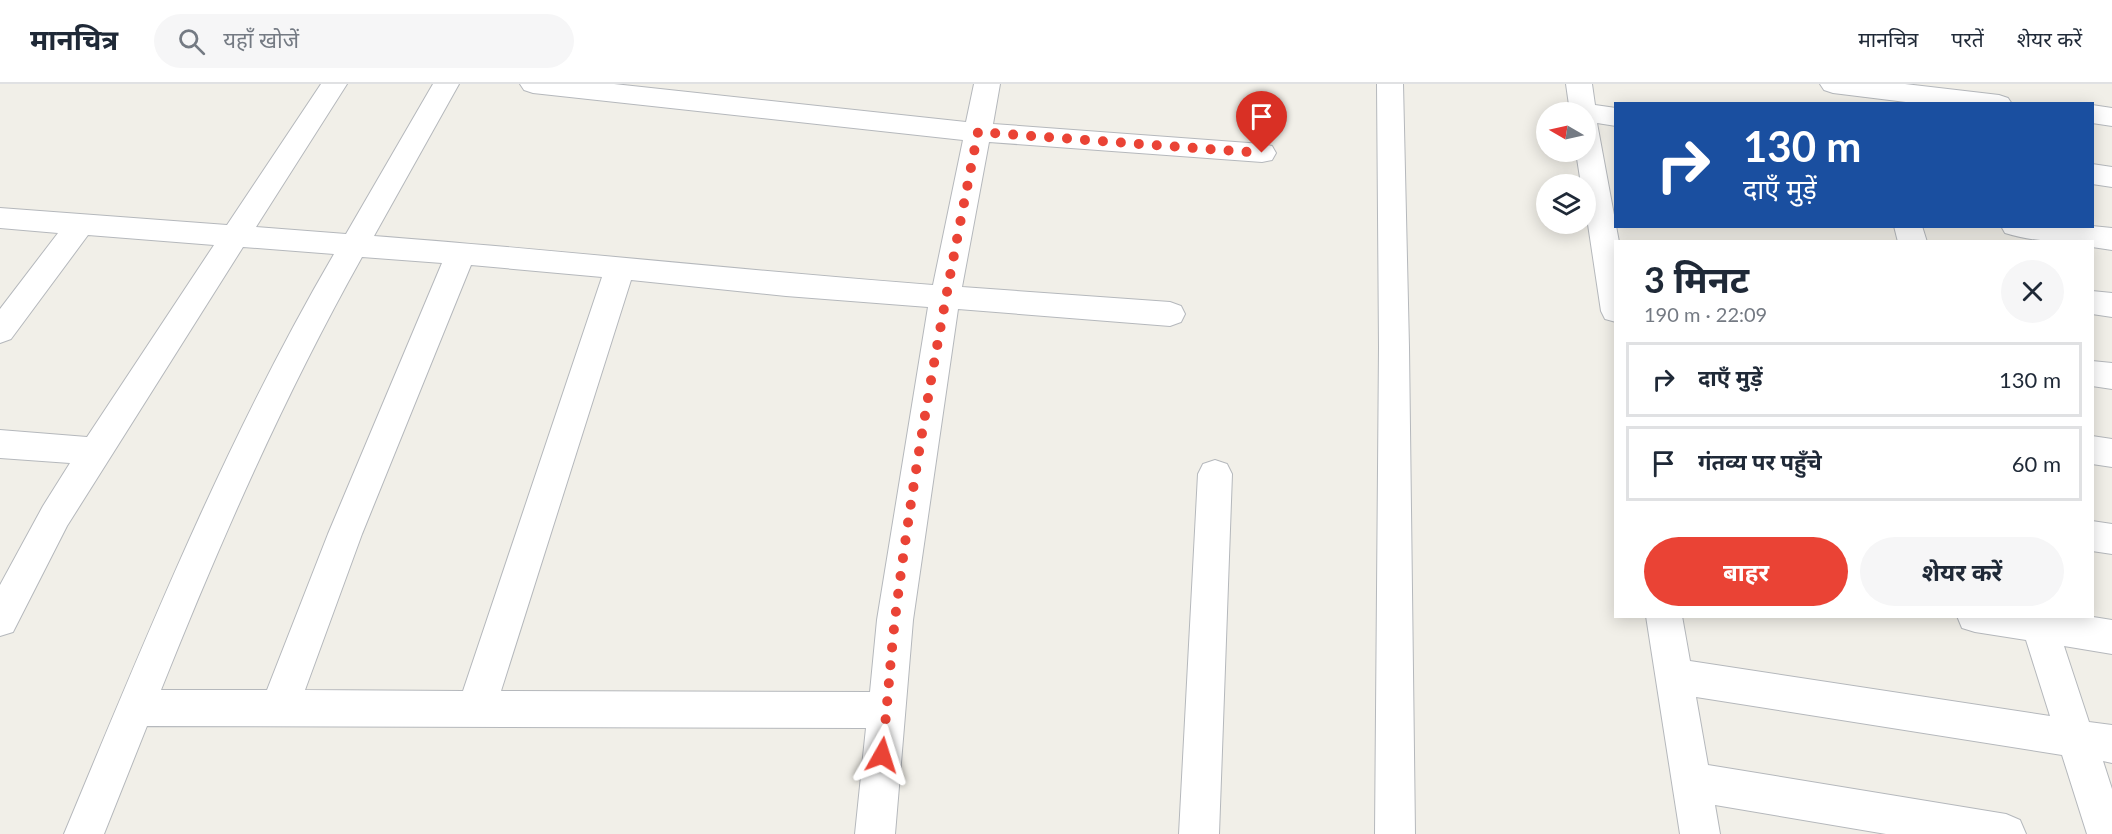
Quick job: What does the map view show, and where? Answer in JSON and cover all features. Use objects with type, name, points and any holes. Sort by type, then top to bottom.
[{"type":"street","points":[[0,620],[55,516],[334,84]]},
{"type":"street","points":[[84,834],[186,582],[268,403],[331,285],[356,245],[446,84]]},
{"type":"street","points":[[875,834],[895,620],[945,297],[987,84]]},
{"type":"street","points":[[1390,84],[1395,834]]},
{"type":"street","points":[[1579,84],[1582,102]]},
{"type":"street","points":[[1833,84],[1865,96],[1966,102]]},
{"type":"street","points":[[549,85],[978,132],[1262,153]]},
{"type":"street","points":[[1596,114],[1614,117]]},
{"type":"street","points":[[2094,114],[2112,117]]},
{"type":"street","points":[[1596,152],[1604,172],[1614,297]]},
{"type":"street","points":[[2094,174],[2112,177]]},
{"type":"street","points":[[0,218],[461,253],[786,285],[1170,314]]},
{"type":"street","points":[[0,331],[81,224]]},
{"type":"street","points":[[2029,228],[2112,239]]},
{"type":"street","points":[[279,709],[345,534],[461,253]]},
{"type":"street","points":[[476,709],[620,268]]},
{"type":"street","points":[[2094,303],[2112,305]]},
{"type":"street","points":[[2094,373],[2112,376]]},
{"type":"street","points":[[0,444],[96,452]]},
{"type":"street","points":[[2094,450],[2112,453]]},
{"type":"street","points":[[1199,834],[1215,474]]},
{"type":"street","points":[[2094,536],[2112,539]]},
{"type":"street","points":[[1665,618],[1700,834]]},
{"type":"street","points":[[1996,618],[2038,622],[2112,637]]},
{"type":"street","points":[[2038,622],[2094,742],[2107,834]]},
{"type":"street","points":[[1674,676],[2094,742]]},
{"type":"street","points":[[135,708],[887,710]]},
{"type":"street","points":[[1692,782],[2006,834]]},
{"type":"route","points":[[882,755],[895,620],[927,411],[945,297],[978,132],[1262,153]]}]
